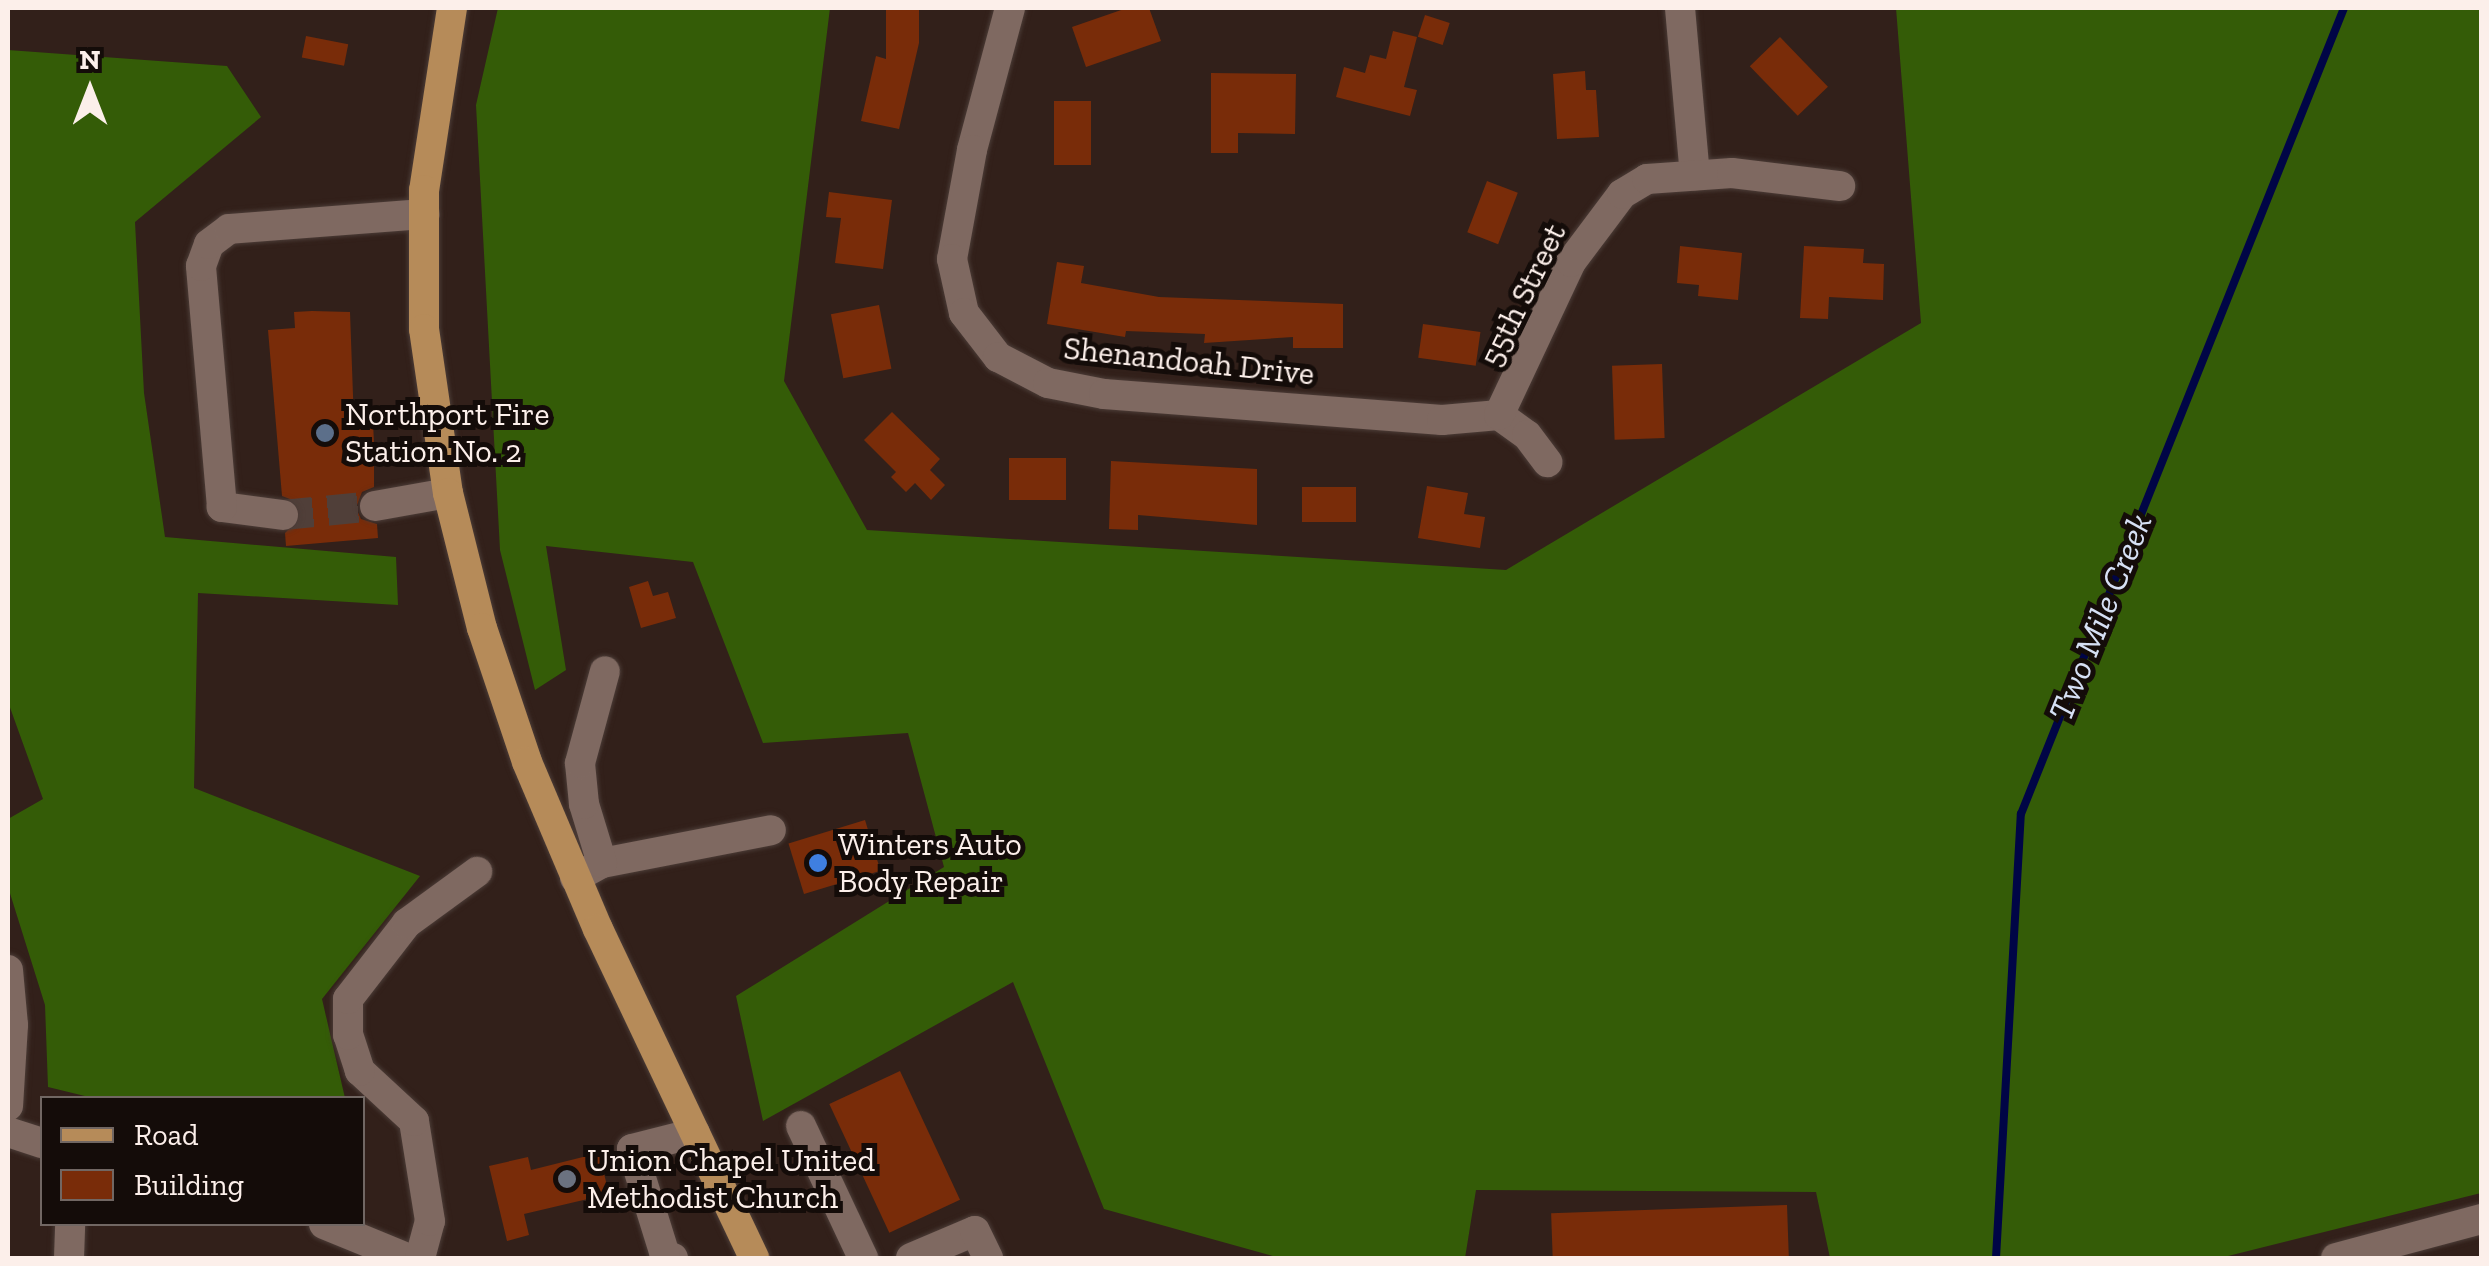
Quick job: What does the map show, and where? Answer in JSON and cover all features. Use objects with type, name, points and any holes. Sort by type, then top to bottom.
[{"type":"main road","points":[[452,8],[424,214],[424,329],[448,492],[482,628],[575,878],[695,1133],[746,1257]]},
{"type":"street","name":"Shenandoah Drive","points":[[1010,8],[972,150],[952,259],[964,312],[998,356],[1048,383],[1090,393],[1442,420],[1499,415]]},
{"type":"street","points":[[1680,8],[1695,175]]},
{"type":"street","name":"55th Street","points":[[1499,415],[1571,262],[1602,214],[1648,179],[1695,175],[1840,186]]},
{"type":"street","points":[[283,515],[222,507],[201,266],[209,244],[229,229],[424,214]]},
{"type":"street","points":[[1499,415],[1527,435],[1547,462]]},
{"type":"street","points":[[376,506],[448,492]]},
{"type":"street","points":[[602,863],[580,762],[605,671]]},
{"type":"street","points":[[575,878],[602,863],[772,830]]},
{"type":"street","points":[[420,1258],[430,1221],[414,1121],[360,1071],[348,1035],[348,999],[407,923],[477,872]]},
{"type":"street","points":[[8,970],[13,1025],[8,1106]]},
{"type":"street","points":[[801,1126],[863,1258]]},
{"type":"street","points":[[8,1132],[40,1142]]},
{"type":"street","points":[[672,1258],[665,1255],[632,1150],[695,1133]]},
{"type":"street","points":[[2350,1256],[2482,1219]]},
{"type":"street","points":[[69,1258],[70,1226]]},
{"type":"street","points":[[329,1226],[408,1258]]},
{"type":"street","points":[[911,1258],[975,1231],[988,1258]]},
{"type":"green space","points":[[498,8],[830,8],[784,381],[867,530],[1506,570],[1921,323],[1896,8],[2481,8],[2481,1193],[2220,1258],[1830,1258],[1816,1192],[1476,1190],[1465,1258],[1280,1258],[1104,1209],[1013,982],[763,1121],[736,996],[944,867],[908,733],[763,743],[693,562],[546,546],[566,670],[535,690],[500,550],[476,105]]},
{"type":"green space","points":[[8,50],[227,66],[261,117],[135,222],[144,393],[165,537],[396,557],[398,605],[198,593],[194,788],[420,876],[322,999],[345,1096],[85,1096],[48,1087],[45,1005],[8,887],[8,819],[43,799],[8,702]]},
{"type":"building","points":[[886,8],[919,8],[919,43],[899,129],[861,121],[876,56],[886,59]]},
{"type":"building","points":[[1127,8],[1149,8],[1161,41],[1086,67],[1072,27]]},
{"type":"building","points":[[1425,15],[1450,23],[1443,45],[1418,37]]},
{"type":"building","points":[[1393,31],[1417,37],[1404,87],[1417,90],[1410,116],[1336,97],[1344,67],[1365,73],[1370,55],[1386,59]]},
{"type":"building","points":[[306,36],[348,44],[344,66],[302,58]]},
{"type":"building","points":[[1780,37],[1828,87],[1798,116],[1750,66]]},
{"type":"building","points":[[1585,71],[1586,90],[1596,90],[1599,137],[1557,139],[1553,74]]},
{"type":"building","points":[[1211,73],[1296,74],[1295,134],[1238,133],[1238,153],[1211,153]]},
{"type":"building","points":[[1054,101],[1091,101],[1091,165],[1054,165]]},
{"type":"building","points":[[1487,181],[1518,193],[1498,244],[1467,232]]},
{"type":"building","points":[[829,192],[892,200],[883,269],[835,263],[841,218],[826,217]]},
{"type":"building","points":[[1680,246],[1742,253],[1738,300],[1698,296],[1699,285],[1677,283]]},
{"type":"building","points":[[1804,246],[1864,249],[1863,263],[1884,264],[1883,300],[1829,297],[1828,319],[1800,318]]},
{"type":"building","points":[[1057,262],[1084,266],[1081,283],[1159,297],[1343,304],[1343,348],[1293,348],[1293,337],[1204,343],[1205,334],[1126,331],[1125,337],[1047,324]]},
{"type":"building","points":[[879,305],[891,369],[843,378],[831,314]]},
{"type":"building","name":"Northport Fire Station No. 2","points":[[294,312],[350,312],[354,423],[373,422],[374,443],[374,487],[362,492],[356,508],[361,519],[377,524],[378,538],[286,546],[285,533],[302,516],[295,501],[282,496],[268,330],[295,328]]},
{"type":"building","points":[[1423,324],[1480,332],[1476,366],[1418,358]]},
{"type":"building","points":[[1662,364],[1665,438],[1615,440],[1612,366]]},
{"type":"building","points":[[892,412],[940,459],[930,470],[945,485],[931,500],[915,483],[906,492],[891,477],[896,472],[864,440]]},
{"type":"building","points":[[1009,458],[1066,458],[1066,500],[1009,500]]},
{"type":"building","points":[[1111,461],[1257,469],[1257,525],[1138,515],[1138,530],[1109,529]]},
{"type":"building","points":[[1427,486],[1468,493],[1464,514],[1485,517],[1480,548],[1418,538]]},
{"type":"building","points":[[1302,487],[1356,487],[1356,522],[1302,522]]},
{"type":"building","points":[[648,581],[653,596],[668,592],[676,618],[641,628],[629,587]]},
{"type":"building","points":[[865,820],[880,871],[804,894],[788,843]]},
{"type":"building","points":[[900,1071],[960,1200],[889,1233],[829,1104]]},
{"type":"building","points":[[599,1153],[609,1194],[524,1214],[529,1235],[507,1241],[489,1166],[528,1157],[531,1170]]},
{"type":"building","points":[[1787,1205],[1789,1258],[1553,1258],[1551,1213]]},
{"type":"waterway","name":"Two Mile Creek","points":[[1996,1258],[2021,814],[2344,8]]},
{"type":"tunnel","points":[[283,515],[375,506]]},
{"type":"place","name":"Northport Fire Station No. 2","points":[[325,433]]},
{"type":"place","name":"Winters Auto Body Repair","points":[[818,863]]},
{"type":"place","name":"Union Chapel United Methodist Church","points":[[567,1179]]}]
